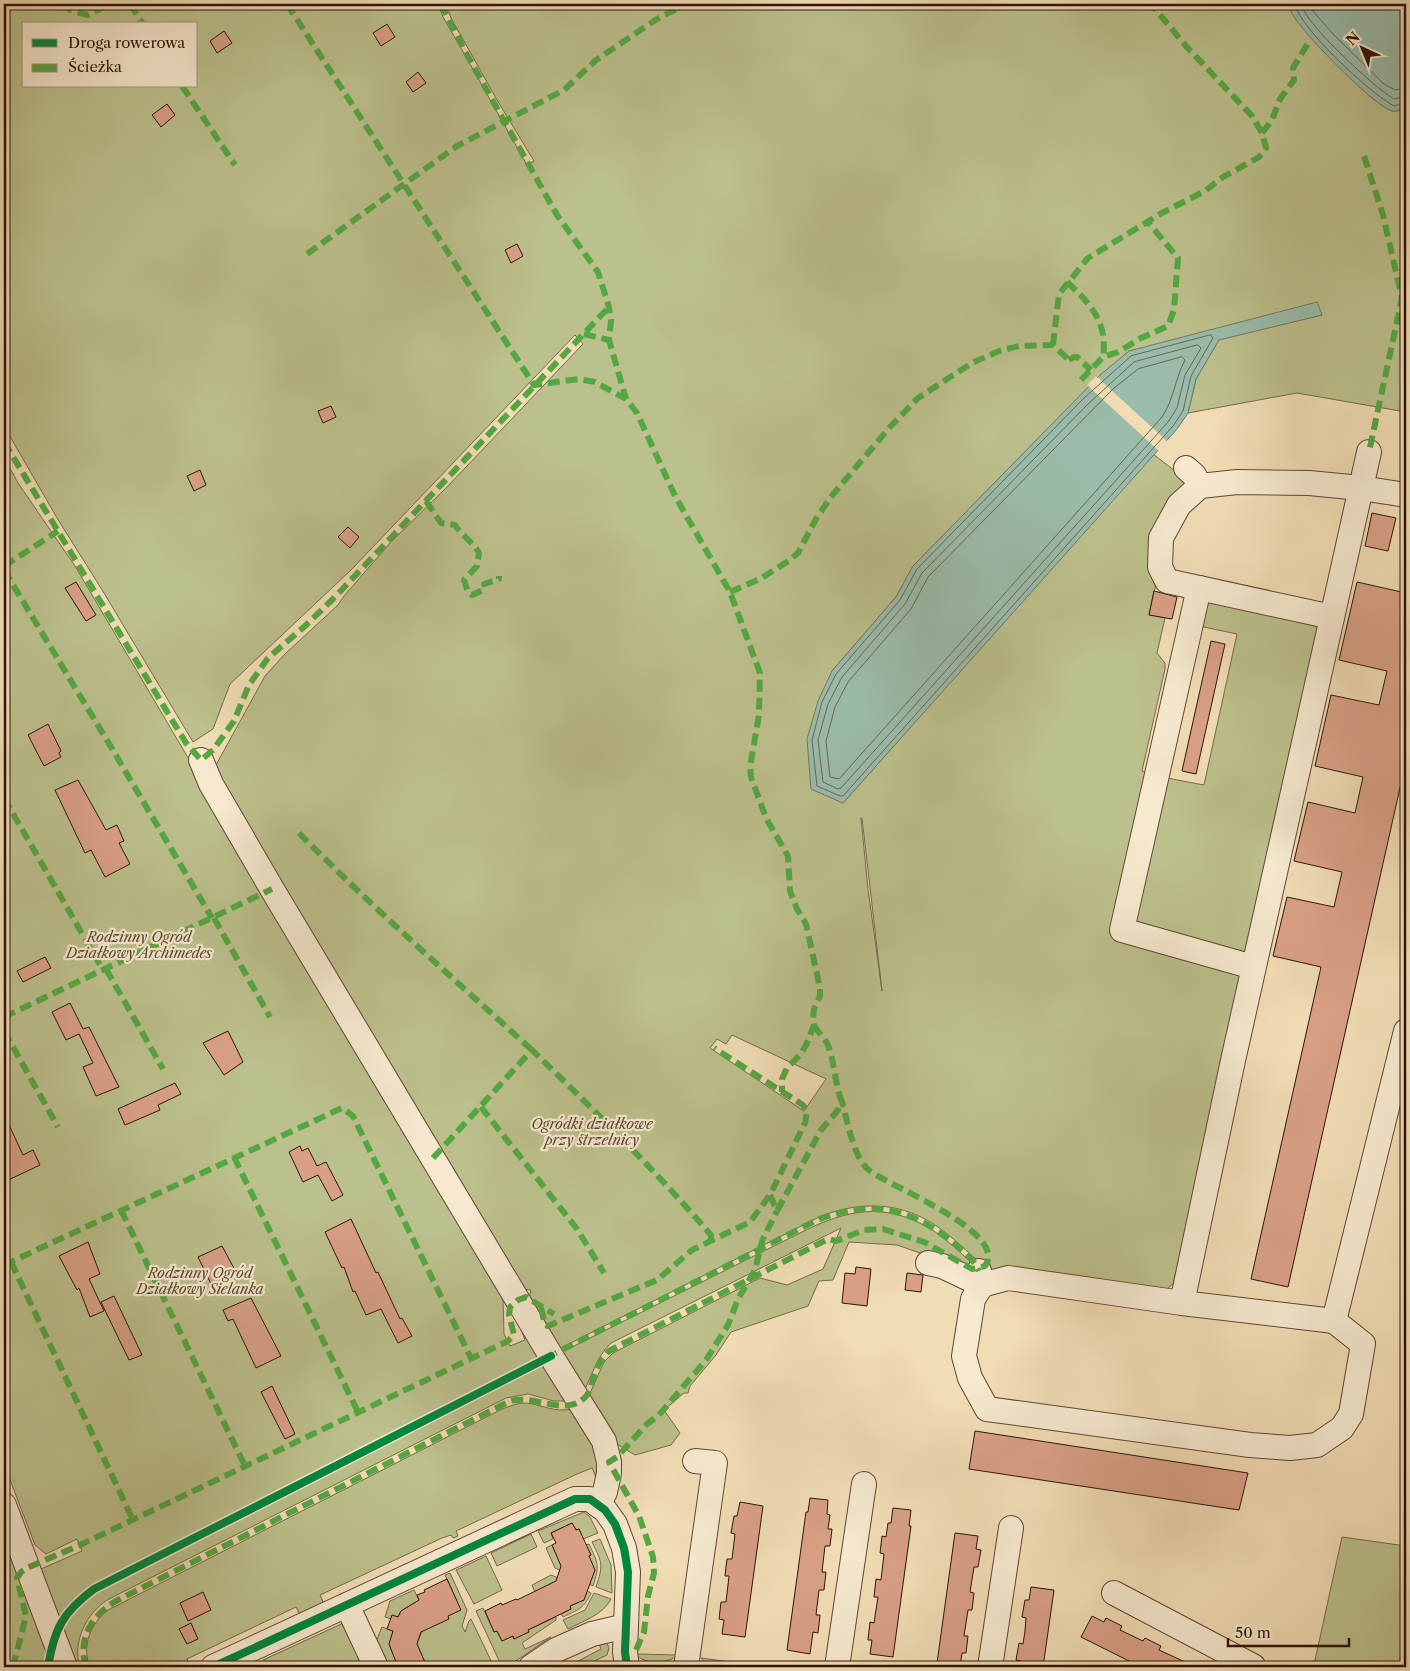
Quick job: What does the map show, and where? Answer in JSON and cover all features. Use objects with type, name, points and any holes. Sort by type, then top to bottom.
[{"type":"street","points":[[1182,1303],[1253,967],[1369,452]]},
{"type":"street","points":[[1332,617],[1167,581],[1160,567],[1161,538],[1193,477],[1237,482],[1309,483],[1406,495]]},
{"type":"street","points":[[1199,588],[1122,930],[1253,967]]},
{"type":"street","points":[[201,760],[211,784],[277,897],[604,1441],[609,1462],[608,1473],[605,1492],[598,1505]]},
{"type":"street","points":[[1334,1321],[1399,1089],[1406,1030]]},
{"type":"street","points":[[928,1263],[980,1278],[1008,1278],[1182,1303],[1334,1321],[1363,1344],[1351,1414],[1342,1428],[1317,1446],[1290,1448],[1250,1445],[987,1409],[970,1378],[964,1356],[973,1299],[980,1278]]},
{"type":"street","points":[[686,1667],[715,1463],[695,1461]]},
{"type":"street","points":[[837,1667],[864,1484]]},
{"type":"street","points":[[213,1667],[575,1499],[590,1499],[606,1510],[615,1524],[624,1548],[628,1572],[625,1652],[627,1667]]},
{"type":"street","points":[[4,1505],[65,1667]]},
{"type":"street","points":[[990,1667],[1011,1528]]},
{"type":"street","points":[[1114,1593],[1254,1667]]},
{"type":"street","points":[[347,1605],[376,1667]]},
{"type":"street","points":[[531,1667],[556,1650],[592,1634],[626,1626]]},
{"type":"green space","name":"Ogródki działkowe przy strzelnicy","points":[[4,4],[438,4],[443,17],[527,165],[534,161],[451,18],[446,4],[1290,4],[1320,48],[1373,99],[1392,111],[1398,111],[1406,106],[1406,412],[1297,393],[1188,413],[1196,379],[1219,339],[1322,315],[1129,351],[1080,396],[913,566],[896,597],[832,671],[843,803],[1153,454],[1193,485],[1154,591],[1149,614],[1165,618],[1157,653],[1165,663],[1165,669],[1142,771],[1150,774],[1114,931],[1244,970],[1221,1093],[1173,1284],[1163,1292],[975,1272],[897,1245],[849,1242],[833,1280],[819,1281],[808,1306],[731,1332],[716,1355],[690,1386],[688,1393],[684,1393],[664,1410],[680,1433],[671,1445],[635,1455],[615,1443],[586,1402],[604,1362],[613,1353],[760,1278],[787,1285],[823,1269],[841,1228],[611,1343],[598,1361],[582,1395],[558,1354],[810,1228],[842,1216],[873,1212],[903,1216],[934,1231],[972,1263],[976,1259],[944,1231],[932,1223],[905,1211],[891,1207],[863,1206],[835,1211],[821,1216],[555,1351],[527,1306],[531,1290],[520,1289],[211,774],[265,676],[285,654],[338,605],[390,543],[447,487],[583,344],[575,335],[351,570],[230,684],[213,729],[193,742],[57,518],[4,426]],"holes":[[[862,818],[882,991],[868,889]],[[732,1035],[826,1079],[804,1111],[710,1048],[717,1039],[726,1044]]]},
{"type":"green space","points":[[4,457],[18,483],[75,566],[506,1297],[503,1300],[504,1334],[510,1346],[525,1340],[515,1314],[540,1358],[97,1584],[78,1598],[57,1623],[41,1569],[82,1551],[77,1539],[46,1554],[35,1545],[4,1464]]},
{"type":"green space","points":[[1205,601],[1319,625],[1251,948],[1244,952],[1136,927],[1134,920],[1167,778],[1204,785],[1237,634],[1199,626]]},
{"type":"green space","points":[[544,1363],[571,1401],[554,1401],[528,1394],[506,1398],[107,1600],[93,1613],[83,1629],[78,1648],[80,1667],[71,1667],[61,1628],[79,1606],[92,1594]]},
{"type":"green space","points":[[525,1403],[559,1410],[572,1409],[598,1444],[597,1479],[592,1468],[577,1474],[456,1531],[458,1536],[453,1538],[451,1535],[442,1538],[320,1595],[325,1606],[301,1617],[296,1607],[187,1659],[190,1667],[185,1667],[183,1662],[172,1667],[90,1667],[87,1659],[89,1636],[97,1621],[108,1610],[502,1409]]},
{"type":"green space","points":[[584,1512],[590,1517],[598,1533],[583,1539],[579,1529],[576,1530],[572,1523],[551,1533],[553,1539],[544,1543],[538,1531]]},
{"type":"green space","points":[[4,1527],[49,1644],[45,1667],[4,1667]]},
{"type":"green space","points":[[531,1534],[537,1547],[497,1566],[491,1553]]},
{"type":"green space","points":[[1342,1537],[1406,1546],[1406,1667],[1319,1667],[1314,1665]]},
{"type":"green space","points":[[600,1539],[611,1565],[612,1593],[596,1587],[601,1565],[592,1542]]},
{"type":"green space","points":[[589,1544],[597,1564],[597,1573],[593,1586],[587,1583],[588,1556],[591,1555],[586,1545]]},
{"type":"green space","points":[[552,1545],[555,1552],[559,1550],[564,1572],[555,1568],[546,1548]]},
{"type":"green space","points":[[486,1556],[502,1590],[474,1604],[456,1570]]},
{"type":"green space","points":[[450,1573],[467,1610],[462,1626],[465,1632],[471,1619],[494,1667],[427,1667],[417,1644],[423,1628],[448,1616],[456,1599],[445,1575]]},
{"type":"green space","points":[[551,1575],[561,1579],[535,1592],[532,1585]]},
{"type":"green space","points":[[414,1590],[419,1600],[401,1611],[398,1617],[391,1619],[385,1617],[390,1601]]},
{"type":"green space","points":[[587,1591],[591,1593],[583,1606],[563,1617],[561,1614],[571,1609],[570,1606],[584,1600]]},
{"type":"green space","points":[[594,1593],[611,1599],[598,1613],[568,1629],[563,1620],[585,1610]]},
{"type":"green space","points":[[483,1608],[494,1632],[497,1631],[502,1641],[512,1636],[514,1639],[556,1617],[556,1620],[522,1643],[525,1649],[551,1637],[507,1667],[502,1667],[476,1611]]},
{"type":"green space","points":[[350,1620],[354,1630],[347,1633],[361,1662],[359,1667],[279,1667],[278,1665],[266,1667],[263,1660]]},
{"type":"green space","points":[[382,1627],[393,1631],[389,1644],[398,1667],[382,1667],[373,1649]]},
{"type":"green space","points":[[605,1638],[609,1648],[607,1655],[582,1667],[567,1667],[601,1649],[597,1639]]},
{"type":"green space","points":[[636,1654],[678,1655],[662,1662],[650,1662],[639,1658]]},
{"type":"green space","points":[[701,1658],[768,1667],[722,1667],[706,1662]]},
{"type":"water","points":[[1290,4],[1406,4],[1406,106],[1392,111],[1356,84],[1302,27],[1291,11]]},
{"type":"water","points":[[1317,302],[1322,315],[1219,340],[1196,379],[1188,413],[1177,429],[843,803],[811,789],[807,739],[818,701],[832,671],[896,597],[913,566],[1100,375],[1129,351]]},
{"type":"pier","points":[[1096,376],[1168,442],[1159,451],[1087,385]]},
{"type":"building","points":[[387,24],[395,37],[381,46],[373,33]]},
{"type":"building","points":[[224,31],[232,43],[217,53],[210,41]]},
{"type":"building","points":[[418,72],[426,83],[413,92],[406,82]]},
{"type":"building","points":[[167,104],[175,115],[161,127],[152,115]]},
{"type":"building","points":[[517,244],[523,256],[511,263],[505,250]]},
{"type":"building","points":[[331,406],[336,417],[323,423],[318,411]]},
{"type":"building","points":[[200,470],[206,485],[194,491],[187,476]]},
{"type":"building","points":[[1372,513],[1396,518],[1388,551],[1365,546]]},
{"type":"building","points":[[348,527],[359,537],[350,548],[338,537]]},
{"type":"building","points":[[76,582],[96,615],[86,621],[65,588]]},
{"type":"building","points":[[1357,582],[1406,593],[1406,761],[1288,1287],[1251,1279],[1321,967],[1273,956],[1287,897],[1334,907],[1342,872],[1294,861],[1308,802],[1355,813],[1363,777],[1315,766],[1331,695],[1379,705],[1387,671],[1339,660]]},
{"type":"building","points":[[1154,591],[1177,597],[1172,619],[1149,615]]},
{"type":"building","points":[[1211,641],[1225,644],[1196,774],[1182,771]]},
{"type":"building","points":[[48,724],[61,751],[59,753],[61,757],[44,766],[28,735]]},
{"type":"building","points":[[78,780],[106,830],[117,825],[124,841],[119,843],[130,864],[105,877],[91,850],[85,853],[55,790]]},
{"type":"building","points":[[45,957],[51,968],[23,982],[17,971]]},
{"type":"building","points":[[70,1003],[83,1029],[89,1027],[119,1087],[96,1096],[83,1067],[93,1063],[79,1034],[66,1040],[52,1012]]},
{"type":"building","points":[[228,1031],[243,1062],[224,1075],[203,1043]]},
{"type":"building","points":[[175,1083],[181,1094],[158,1105],[160,1110],[125,1125],[118,1109]]},
{"type":"building","points":[[4,1114],[23,1155],[33,1150],[40,1165],[4,1182]]},
{"type":"building","points":[[300,1146],[302,1151],[308,1148],[317,1166],[326,1162],[343,1195],[332,1201],[318,1175],[303,1182],[289,1152]]},
{"type":"building","points":[[351,1219],[376,1273],[378,1272],[400,1319],[402,1318],[412,1336],[398,1343],[381,1309],[366,1315],[355,1291],[353,1292],[344,1267],[342,1268],[325,1232]]},
{"type":"building","points":[[88,1242],[100,1274],[89,1279],[104,1311],[90,1317],[79,1288],[77,1290],[59,1256]]},
{"type":"building","points":[[222,1246],[236,1272],[212,1286],[198,1257]]},
{"type":"building","points":[[856,1267],[871,1269],[867,1306],[842,1303],[845,1273],[855,1274]]},
{"type":"building","points":[[907,1273],[923,1275],[921,1292],[905,1290]]},
{"type":"building","points":[[114,1296],[142,1355],[129,1360],[101,1302]]},
{"type":"building","points":[[251,1298],[281,1356],[256,1368],[233,1319],[228,1321],[223,1310]]},
{"type":"building","points":[[272,1386],[295,1434],[285,1439],[261,1392]]},
{"type":"building","points":[[975,1431],[1248,1473],[1239,1510],[969,1469]]},
{"type":"building","points":[[810,1498],[828,1500],[827,1514],[830,1515],[828,1529],[832,1529],[830,1546],[825,1546],[822,1572],[826,1572],[824,1590],[819,1590],[816,1615],[820,1615],[818,1633],[813,1632],[810,1654],[787,1650],[806,1512],[808,1512]]},
{"type":"building","points":[[740,1502],[763,1506],[745,1637],[722,1634],[724,1620],[719,1619],[721,1602],[726,1602],[729,1576],[725,1576],[727,1559],[732,1559],[735,1534],[731,1533],[734,1516],[737,1516]]},
{"type":"building","points":[[893,1508],[911,1510],[909,1526],[911,1526],[893,1657],[870,1654],[872,1640],[868,1640],[870,1622],[874,1623],[878,1597],[874,1597],[876,1579],[881,1580],[884,1554],[880,1553],[882,1536],[886,1537],[888,1523],[891,1523]]},
{"type":"building","points":[[572,1523],[576,1530],[579,1529],[591,1555],[589,1556],[595,1570],[584,1600],[570,1606],[571,1609],[528,1630],[529,1632],[514,1639],[513,1636],[502,1641],[497,1631],[494,1632],[485,1611],[501,1603],[502,1605],[517,1600],[556,1581],[561,1566],[552,1545],[556,1543],[551,1533]]},
{"type":"building","points":[[955,1533],[978,1536],[976,1549],[981,1550],[978,1567],[974,1567],[970,1592],[974,1593],[972,1610],[968,1610],[964,1636],[968,1636],[966,1653],[962,1653],[960,1667],[937,1663]]},
{"type":"building","points":[[447,1579],[461,1610],[448,1616],[449,1619],[421,1632],[417,1644],[427,1667],[398,1667],[389,1644],[393,1631],[387,1629],[392,1615],[398,1617],[401,1611],[419,1600],[417,1595]]},
{"type":"building","points":[[1031,1587],[1054,1590],[1043,1667],[1020,1667],[1021,1661],[1016,1660],[1019,1643],[1023,1644],[1026,1618],[1022,1617],[1025,1600],[1029,1600]]},
{"type":"building","points":[[203,1592],[211,1610],[188,1621],[180,1603]]},
{"type":"building","points":[[1092,1616],[1104,1622],[1106,1618],[1122,1626],[1120,1630],[1143,1641],[1145,1638],[1161,1646],[1159,1650],[1196,1667],[1142,1667],[1129,1661],[1081,1637]]},
{"type":"building","points":[[191,1623],[198,1639],[187,1644],[179,1629]]},
{"type":"marked path","points":[[62,4],[72,11],[88,15],[110,4]]},
{"type":"marked path","points":[[130,4],[142,22]]},
{"type":"marked path","points":[[287,4],[534,385],[579,379],[595,382],[626,399],[637,413],[675,496],[730,592],[760,673],[759,715],[750,767],[751,777],[766,818],[788,856],[790,891],[797,909],[806,924],[820,988],[820,996],[814,1009],[814,1025],[801,1054],[787,1068],[782,1079],[782,1092]]},
{"type":"marked path","points":[[441,4],[466,53],[557,215],[598,272],[609,307],[611,321],[609,340],[626,399]]},
{"type":"marked path","points":[[307,254],[457,146],[564,90],[596,60],[657,19],[686,4]]},
{"type":"marked path","points":[[1053,345],[1059,294],[1088,258],[1162,213],[1205,191],[1223,177],[1259,157],[1266,148],[1262,133],[1252,116],[1186,46],[1151,4]]},
{"type":"marked path","points":[[1262,133],[1272,120],[1280,99],[1294,80],[1293,68],[1310,40]]},
{"type":"marked path","points":[[183,88],[235,165]]},
{"type":"marked path","points":[[1364,156],[1383,215],[1402,298],[1369,452]]},
{"type":"marked path","points":[[1081,380],[1103,357],[1118,352],[1141,338],[1168,326],[1174,310],[1178,258],[1148,222]]},
{"type":"marked path","points":[[1067,282],[1096,315],[1103,334],[1103,357]]},
{"type":"marked path","points":[[4,442],[186,743],[201,760],[213,750],[234,721],[249,685],[268,658],[333,599],[609,307]]},
{"type":"marked path","points":[[584,334],[609,340]]},
{"type":"marked path","points":[[730,592],[760,579],[798,553],[816,519],[830,498],[890,427],[918,398],[972,363],[999,351],[1019,346],[1053,345],[1071,362]]},
{"type":"marked path","points":[[1069,360],[1077,357],[1091,370]]},
{"type":"marked path","points":[[426,501],[441,523],[455,525],[479,553],[477,566],[464,580],[468,592],[472,595],[485,589],[484,584],[499,579],[499,576]]},
{"type":"marked path","points":[[4,566],[58,531]]},
{"type":"marked path","points":[[4,570],[212,918]]},
{"type":"marked path","points":[[4,798],[103,970]]},
{"type":"marked path","points":[[299,833],[385,916],[532,1050]]},
{"type":"marked path","points":[[4,1017],[272,889]]},
{"type":"marked path","points":[[214,918],[270,1017]]},
{"type":"marked path","points":[[106,969],[163,1069]]},
{"type":"marked path","points":[[770,1195],[777,1211],[821,1130],[838,1110],[842,1102],[828,1045],[814,1025]]},
{"type":"marked path","points":[[4,1031],[58,1127]]},
{"type":"marked path","points":[[541,1308],[545,1325],[548,1326],[657,1280],[692,1250],[750,1222],[770,1195],[805,1123],[807,1112],[803,1105],[714,1048]]},
{"type":"marked path","points":[[433,1158],[532,1050],[646,1164],[711,1235],[711,1240]]},
{"type":"marked path","points":[[86,1667],[84,1647],[89,1629],[100,1613],[116,1601],[510,1401],[531,1400],[561,1406],[579,1402],[589,1392],[598,1367],[609,1351],[828,1239],[836,1241],[864,1230],[883,1229],[924,1242],[972,1269],[985,1266],[988,1253],[980,1239],[965,1225],[881,1178],[864,1165],[855,1149],[842,1102]]},
{"type":"marked path","points":[[481,1107],[577,1229],[604,1273]]},
{"type":"marked path","points":[[4,1265],[342,1108],[353,1116],[471,1358]]},
{"type":"marked path","points":[[234,1157],[358,1412]]},
{"type":"marked path","points":[[121,1210],[245,1466]]},
{"type":"marked path","points":[[546,1358],[815,1221],[852,1210],[886,1210],[919,1220],[935,1229],[959,1248],[977,1266],[979,1271]]},
{"type":"marked path","points":[[636,1650],[644,1632],[648,1596],[654,1573],[653,1557],[639,1516],[609,1462],[617,1457],[647,1424],[659,1415],[706,1360],[728,1325],[738,1299],[755,1270],[762,1241],[777,1211]]},
{"type":"marked path","points":[[11,1262],[133,1520]]},
{"type":"marked path","points":[[13,1667],[26,1616],[17,1578],[27,1568],[80,1545],[508,1341],[514,1335],[509,1315],[510,1307],[518,1300],[526,1297],[554,1314]]},
{"type":"cycle path","points":[[48,1667],[53,1642],[62,1622],[83,1597],[94,1589],[551,1356]]},
{"type":"cycle path","points":[[213,1667],[575,1499],[590,1499],[605,1510],[615,1524],[624,1548],[628,1572],[625,1652],[627,1667]]},
{"type":"park label","name":"Rodzinny Ogród Działkowy Archimedes","points":[[139,946]]},
{"type":"park label","name":"Rodzinny Ogród Działkowy Sielanka","points":[[200,1282]]}]
